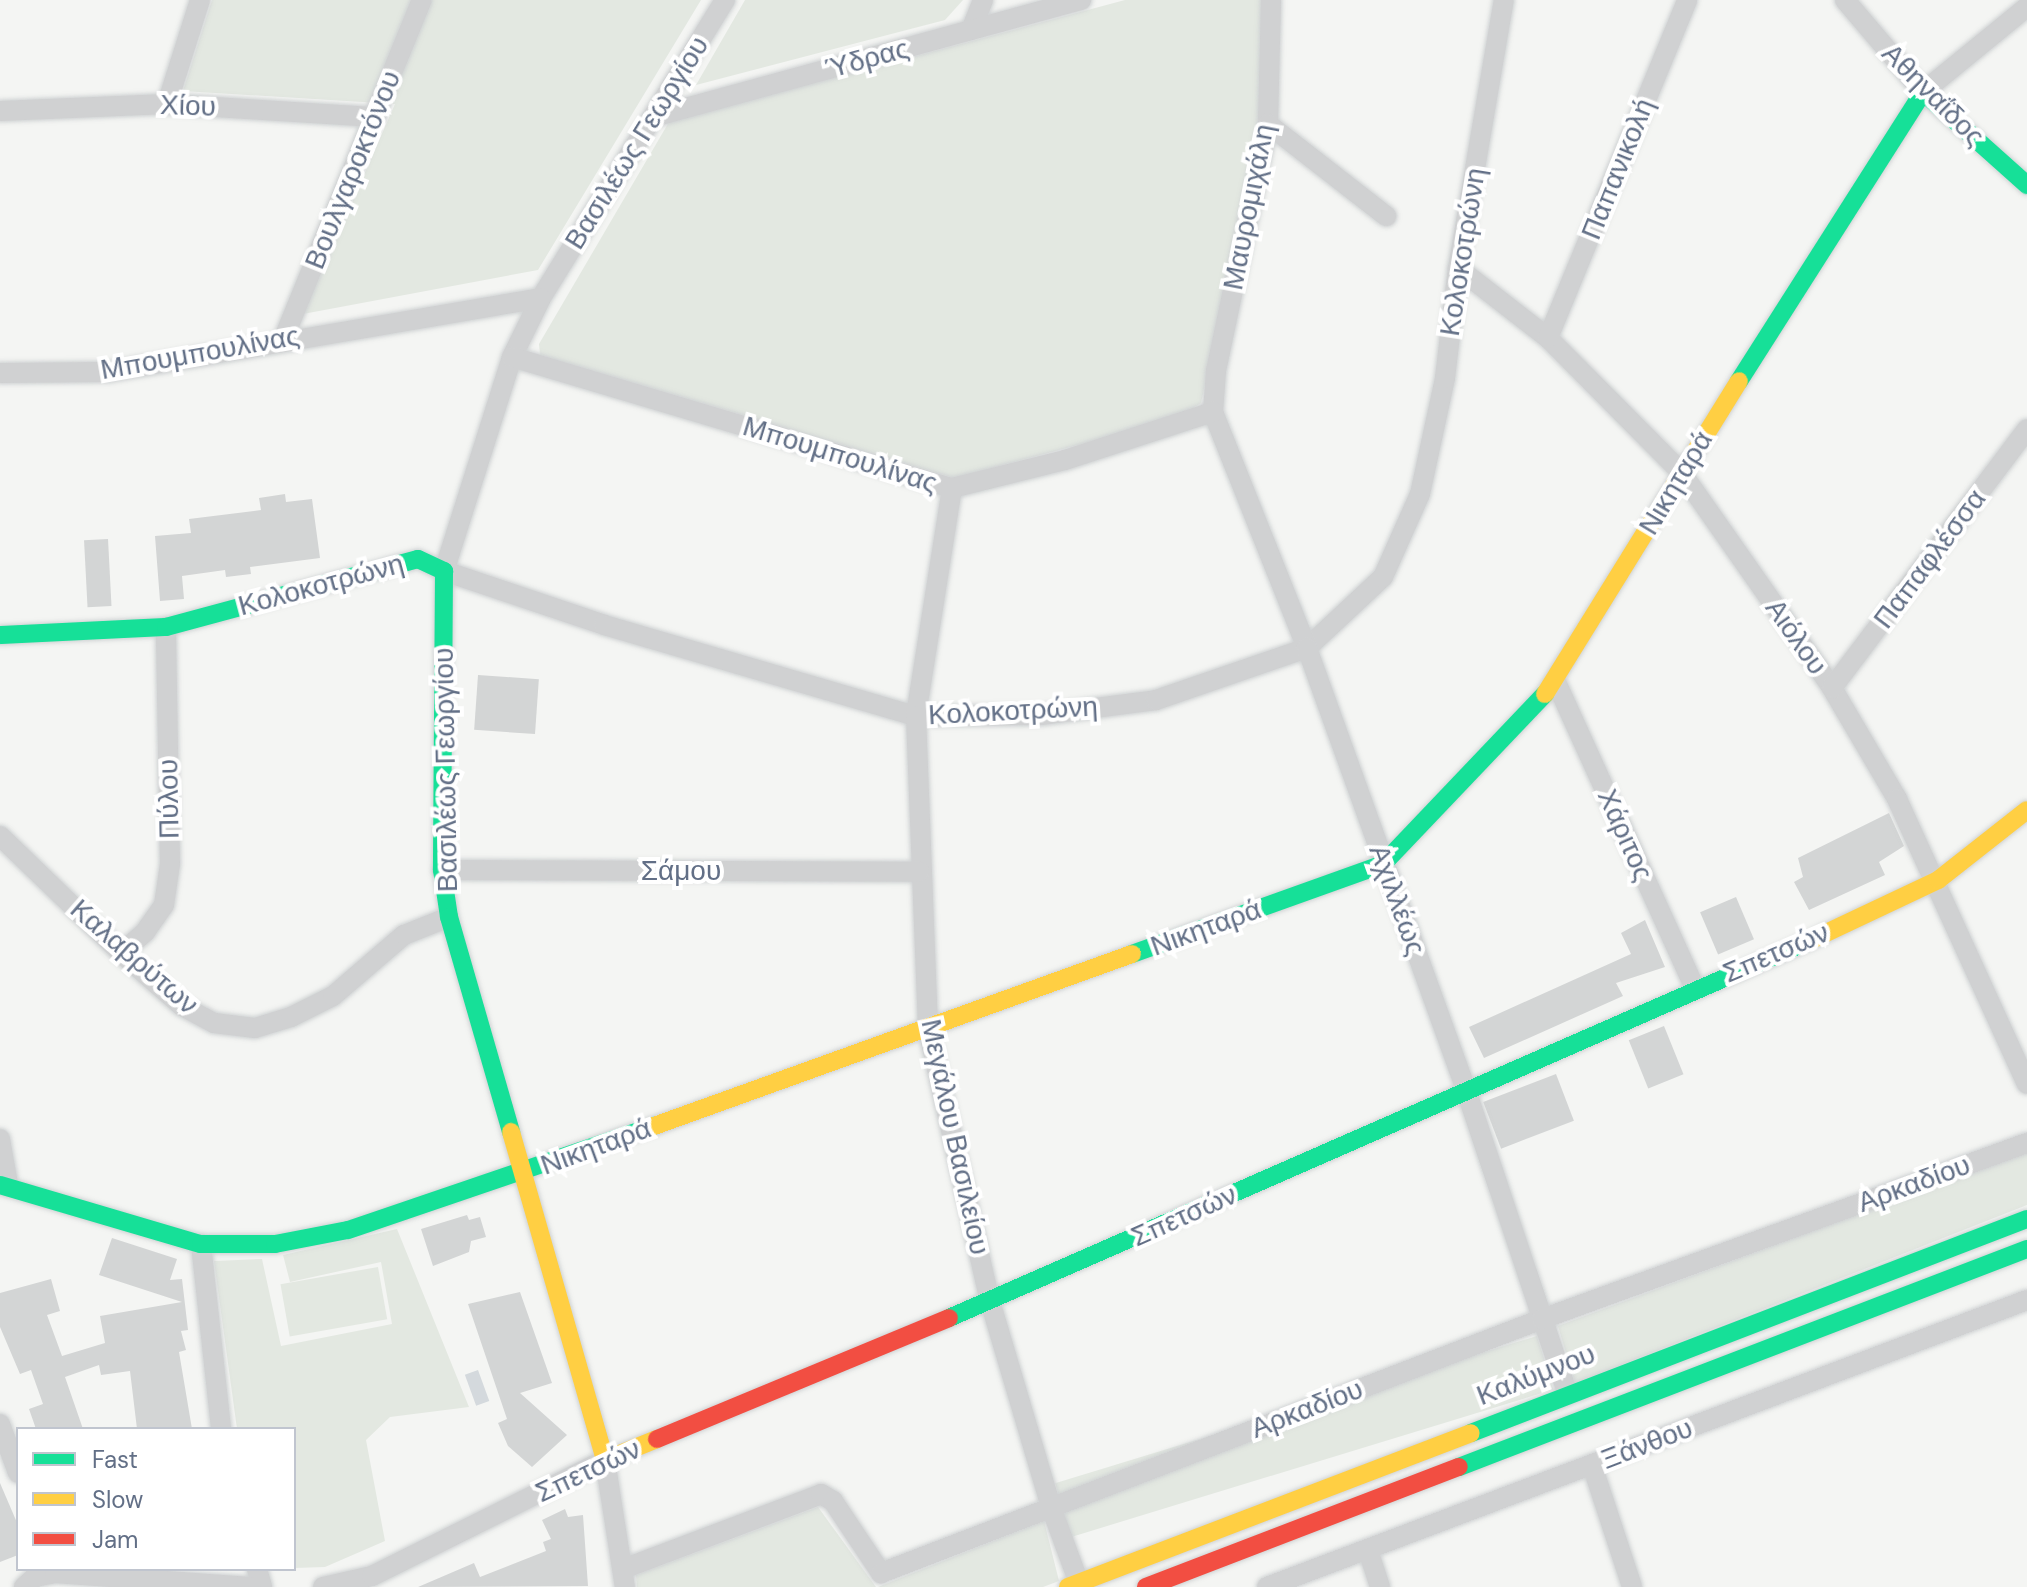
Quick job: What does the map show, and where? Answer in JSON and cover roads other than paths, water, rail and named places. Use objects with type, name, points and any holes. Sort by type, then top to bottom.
[{"type":"street","points":[[167,104],[200,0]]},
{"type":"street","name":"Βουλγαροκτόνου","points":[[283,340],[422,0]]},
{"type":"street","name":"Βασιλέως Γεωργίου","points":[[624,1578],[605,1460],[449,917],[442,870],[444,571],[512,357],[541,298],[725,0]]},
{"type":"street","points":[[971,30],[983,0]]},
{"type":"street","name":"Ύδρας","points":[[653,117],[1081,0]]},
{"type":"street","name":"Μαυρομιχάλη","points":[[1213,412],[1216,371],[1268,124],[1271,0]]},
{"type":"street","name":"Κολοκοτρώνη","points":[[0,635],[166,627],[418,559],[444,571],[604,625],[916,716],[1041,715],[1156,700],[1307,648],[1383,577],[1420,494],[1445,378],[1458,268],[1504,0]]},
{"type":"street","name":"Παπανικολή","points":[[1548,338],[1687,0]]},
{"type":"street","name":"Αθηναΐδος","points":[[1845,0],[1923,92],[2027,185]]},
{"type":"street","name":"Νικηταρά","points":[[4,1185],[201,1244],[275,1244],[348,1230],[523,1173],[1383,864],[1556,682],[1681,472],[1923,92],[2027,7]]},
{"type":"street","name":"Χίου","points":[[0,111],[167,104],[376,117]]},
{"type":"street","points":[[1268,124],[1386,216]]},
{"type":"street","name":"Αιόλου","points":[[1458,268],[1548,338],[1681,472],[1832,688],[1938,880],[2027,1084]]},
{"type":"street","name":"Μπουμπουλίνας","points":[[0,373],[108,372],[541,298]]},
{"type":"street","name":"Μπουμπουλίνας","points":[[512,357],[952,488],[1065,460],[1213,412]]},
{"type":"street","name":"Αχιλλέως","points":[[1213,412],[1307,648],[1467,1093],[1567,1392]]},
{"type":"street","name":"Παπαφλέσσα","points":[[1832,688],[2027,429]]},
{"type":"street","name":"Μεγάλου Βασιλείου","points":[[952,488],[916,716],[919,872],[928,1029],[990,1301],[1073,1585]]},
{"type":"street","name":"Πύλου","points":[[121,953],[145,932],[164,905],[170,864],[166,627]]},
{"type":"street","name":"Χάριτος","points":[[1556,682],[1695,988]]},
{"type":"street","name":"Σπετσών","points":[[323,1587],[372,1576],[605,1460],[990,1301],[1467,1093],[1938,880],[2027,810]]},
{"type":"street","name":"Καλαβρύτων","points":[[0,836],[121,953],[182,1006],[214,1023],[255,1028],[333,996],[404,935],[449,917]]},
{"type":"street","name":"Σάμου","points":[[442,870],[919,872]]},
{"type":"street","points":[[0,1139],[4,1185]]},
{"type":"street","name":"Αρκαδίου","points":[[624,1578],[821,1494],[833,1501],[881,1573],[1542,1319],[2027,1143]]},
{"type":"street","name":"Καλύμνου","points":[[1073,1585],[1567,1392],[2027,1219]]},
{"type":"street","points":[[201,1244],[221,1427]]},
{"type":"street","name":"Καλύμνου","points":[[1146,1587],[2027,1249]]},
{"type":"street","name":"Ξάνθου","points":[[1267,1587],[2027,1300]]},
{"type":"street","points":[[0,1424],[16,1468]]},
{"type":"street","points":[[1592,1465],[1632,1587]]},
{"type":"street","points":[[1368,1550],[1380,1587]]},
{"type":"street","points":[[24,1587],[35,1577],[56,1576],[250,1587]]}]
